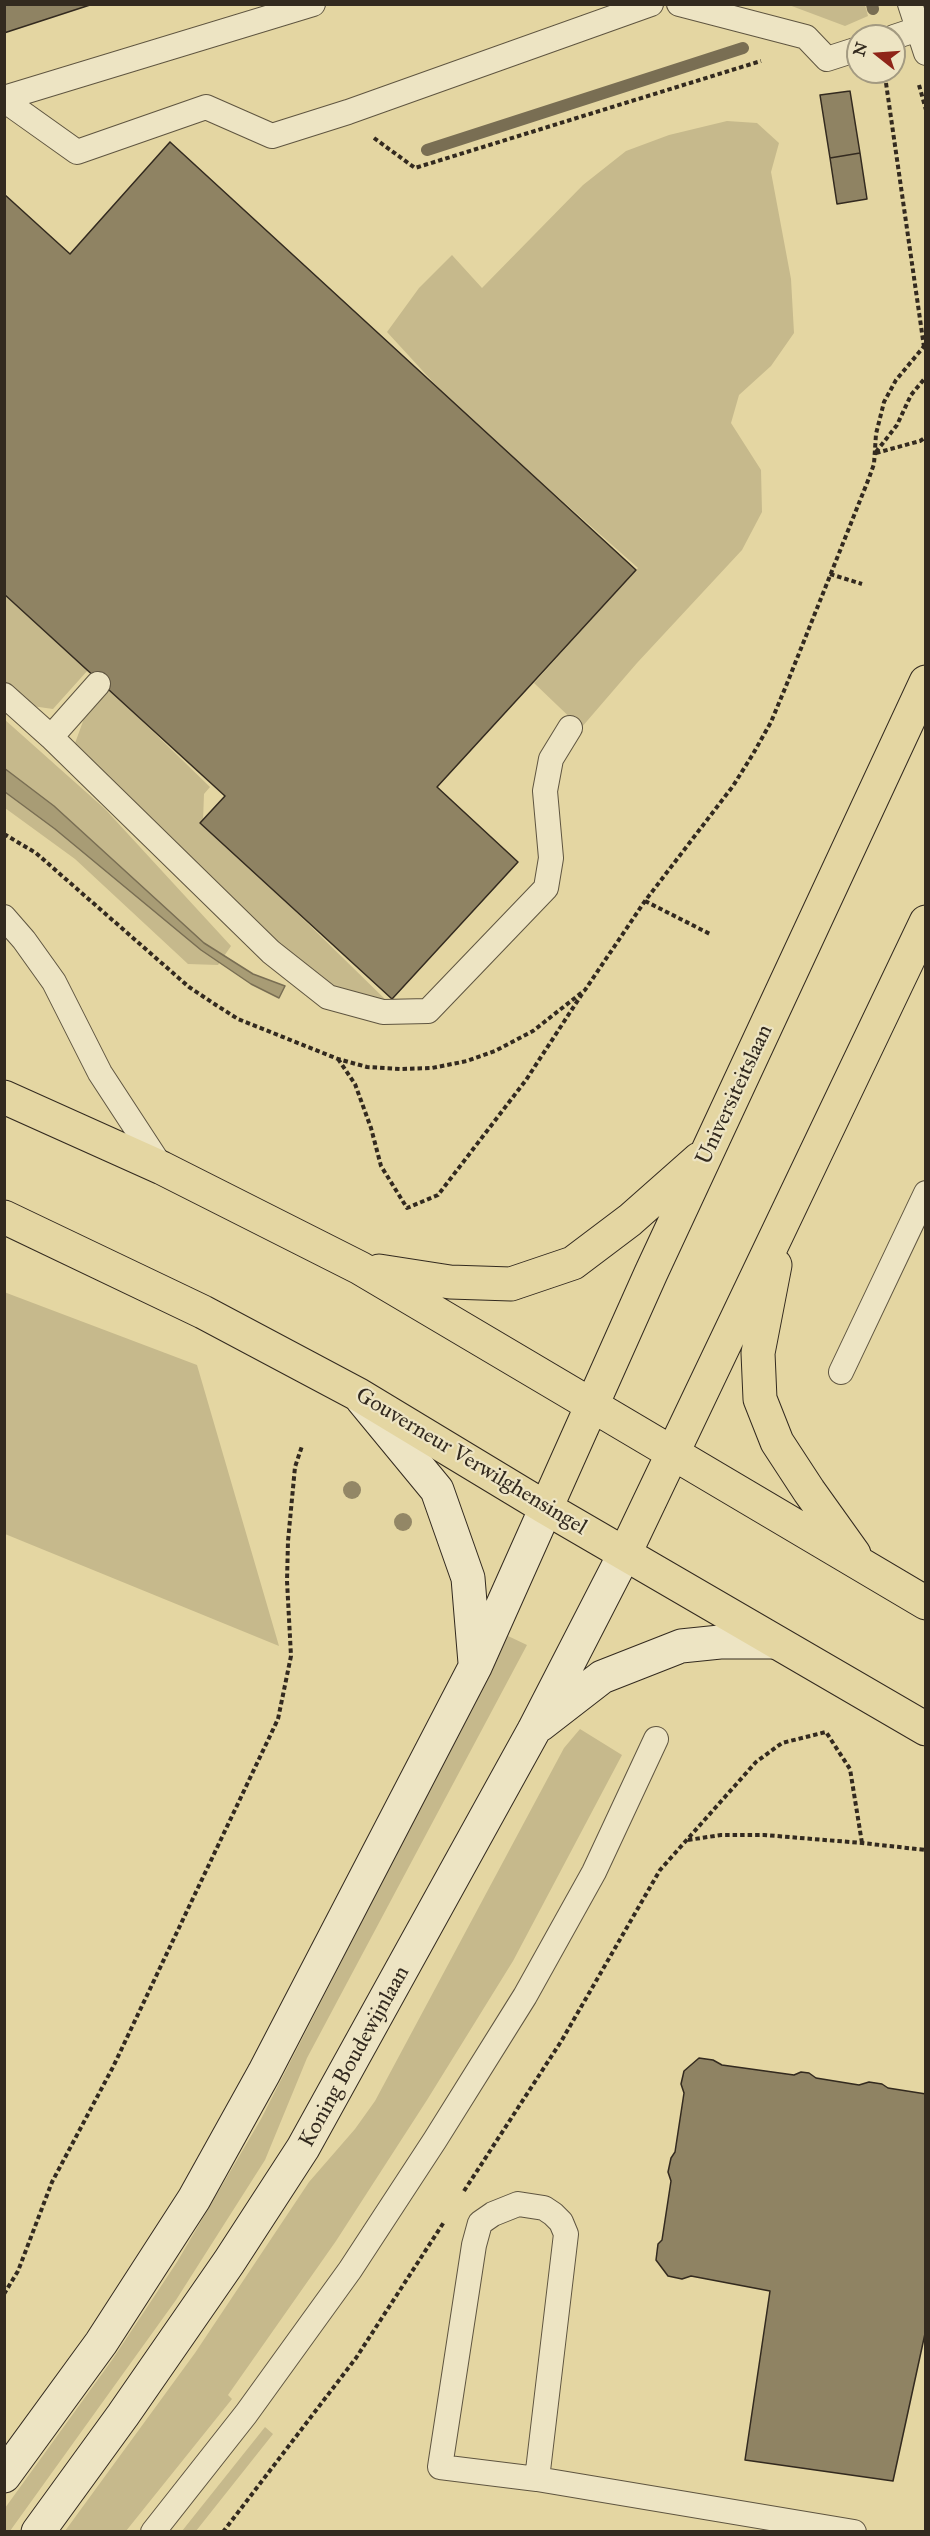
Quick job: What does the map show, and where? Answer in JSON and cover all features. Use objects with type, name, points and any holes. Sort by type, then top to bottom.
[{"type":"highway","name":"Universiteitslaan","points":[[546,1508],[591,1404],[926,682]]},
{"type":"highway","points":[[625,1553],[926,922]]},
{"type":"highway","points":[[4,1097],[162,1168],[360,1268],[926,1603]]},
{"type":"highway","points":[[360,1268],[450,1282],[511,1284],[573,1263],[630,1220],[710,1150]]},
{"type":"highway","name":"Gouverneur Verwilghensingel","points":[[4,1217],[203,1312],[359,1395],[546,1508],[926,1729]]},
{"type":"highway","points":[[784,1221],[758,1353],[760,1399],[777,1442],[808,1491],[862,1565]]},
{"type":"main road","points":[[359,1395],[437,1490],[468,1578],[475,1667]]},
{"type":"main road","points":[[4,2476],[101,2343],[194,2199],[275,2052],[475,1667],[546,1508]]},
{"type":"main road","name":"Koning Boudewijnlaan","points":[[38,2532],[123,2415],[229,2262],[303,2148],[534,1730],[625,1553]]},
{"type":"main road","points":[[534,1730],[602,1677],[681,1646],[720,1642],[775,1642]]},
{"type":"lane","points":[[4,99],[313,4]]},
{"type":"lane","points":[[4,99],[77,152],[206,107],[272,136],[348,112],[651,4]]},
{"type":"lane","points":[[679,4],[806,37],[827,59],[846,53]]},
{"type":"lane","points":[[910,4],[926,53]]},
{"type":"lane","points":[[906,33],[918,29]]},
{"type":"lane","points":[[51,737],[98,684]]},
{"type":"lane","points":[[4,695],[51,737],[271,952],[328,997],[383,1012],[428,1011],[546,888],[552,858],[545,791],[551,759],[570,728]]},
{"type":"lane","points":[[4,917],[24,940],[54,982],[100,1073],[162,1168]]},
{"type":"lane","points":[[841,1372],[926,1193]]},
{"type":"lane","points":[[153,2532],[246,2414],[344,2280],[435,2140],[525,1995],[588,1882],[656,1739]]},
{"type":"lane","points":[[537,2480],[566,2235],[561,2222],[544,2208],[518,2204],[493,2214],[480,2223],[474,2245],[440,2467],[537,2480],[854,2532]]},
{"type":"path","points":[[348,112],[381,145],[415,168],[814,45]]},
{"type":"path","points":[[338,1059],[355,1083],[371,1128],[381,1166],[407,1208],[438,1195],[526,1080],[645,901],[733,786],[771,722],[869,478],[876,453],[876,434],[884,402],[896,380],[925,345],[886,84]]},
{"type":"path","points":[[876,453],[897,424],[911,395],[926,377]]},
{"type":"path","points":[[876,453],[920,441],[926,437]]},
{"type":"path","points":[[830,574],[862,584]]},
{"type":"path","points":[[4,834],[36,854],[189,987],[238,1019],[338,1059],[367,1066],[400,1069],[432,1068],[467,1061],[495,1051],[533,1031],[585,990]]},
{"type":"path","points":[[645,901],[710,934]]},
{"type":"path","points":[[4,2294],[18,2271],[52,2182],[113,2067],[278,1719],[291,1656],[287,1581],[288,1541],[295,1467],[302,1446]]},
{"type":"path","points":[[459,2199],[562,2040],[660,1870],[756,1762],[782,1743],[826,1732],[850,1769],[862,1843]]},
{"type":"path","points":[[687,1840],[721,1835],[764,1835],[926,1850]]},
{"type":"path","points":[[223,2532],[356,2358],[446,2219]]},
{"type":"shaded area","points":[[789,5],[865,5],[868,16],[845,26]]},
{"type":"shaded area","points":[[727,121],[757,123],[779,143],[771,172],[791,279],[794,333],[771,366],[739,395],[731,423],[761,470],[762,512],[742,550],[637,663],[581,728],[534,683],[638,568],[454,405],[387,332],[419,288],[452,255],[482,288],[583,185],[626,151],[669,135]]},
{"type":"shaded area","points":[[4,595],[88,670],[53,709],[25,705],[5,682]]},
{"type":"shaded area","points":[[107,687],[210,787],[204,794],[203,821],[389,1003],[324,988],[74,746],[86,713]]},
{"type":"shaded area","points":[[4,719],[105,809],[231,946],[218,965],[188,964],[75,859],[5,808]]},
{"type":"shaded area","points":[[4,768],[54,806],[204,943],[253,974],[285,986],[279,998],[251,984],[201,950],[55,829],[5,792]]},
{"type":"shaded area","points":[[4,1292],[197,1365],[279,1646],[5,1534]]},
{"type":"shaded area","points":[[508,1636],[527,1645],[307,2058],[265,2160],[176,2300],[10,2531],[5,2532],[5,2508],[112,2360],[177,2262],[261,2119]]},
{"type":"shaded area","points":[[580,1729],[622,1755],[513,1961],[427,2100],[336,2241],[228,2395],[232,2399],[126,2531],[65,2531],[195,2353],[309,2182],[355,2129],[375,2101],[564,1748]]},
{"type":"shaded area","points":[[265,2427],[273,2434],[196,2531],[182,2531]]},
{"type":"building","points":[[4,4],[93,4],[4,33]]},
{"type":"building","points":[[850,91],[860,153],[830,158],[820,95]]},
{"type":"building","points":[[170,142],[636,570],[437,787],[518,862],[392,999],[200,823],[225,796],[4,594],[4,194],[70,254]]},
{"type":"building","points":[[860,153],[867,199],[837,204],[830,158]]},
{"type":"building","points":[[699,2058],[713,2060],[722,2065],[794,2075],[801,2072],[809,2073],[816,2078],[859,2085],[869,2082],[882,2084],[888,2088],[926,2094],[926,2329],[893,2481],[745,2460],[770,2291],[691,2276],[682,2279],[668,2276],[656,2260],[658,2244],[662,2240],[671,2181],[668,2172],[675,2152],[684,2093],[681,2084],[684,2071]]},
{"type":"waterway","points":[[872,4],[873,9]]},
{"type":"waterway","points":[[427,150],[743,48]]}]
